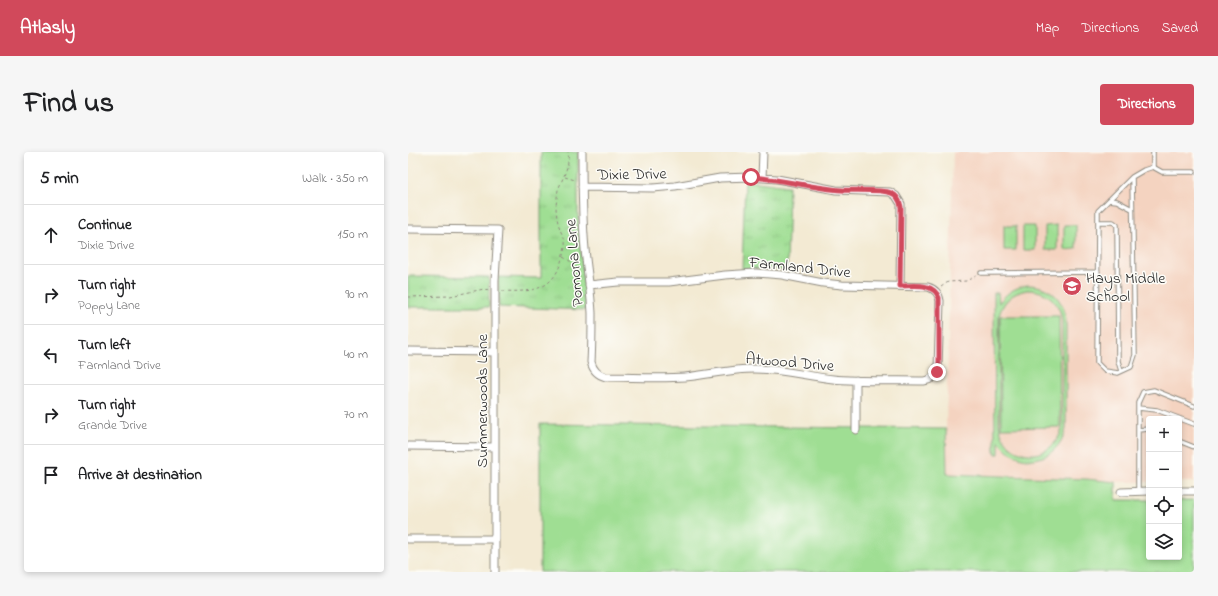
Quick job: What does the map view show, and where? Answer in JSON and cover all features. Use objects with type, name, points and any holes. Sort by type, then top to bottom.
[{"type":"street","name":"Pomona Lane","points":[[582,152],[584,235],[592,313],[591,362],[595,371]]},
{"type":"street","points":[[762,178],[763,152]]},
{"type":"street","name":"Dixie Drive","points":[[582,187],[653,188],[675,186],[720,178],[743,177],[784,180],[836,190],[888,192],[896,196],[901,207],[900,286]]},
{"type":"street","name":"Summerwoods Lane","points":[[408,229],[498,230],[495,291],[495,572]]},
{"type":"street","name":"Farmland Drive","points":[[589,285],[618,282],[669,282],[725,275],[756,273],[782,275],[842,285],[926,287],[935,291]]},
{"type":"street","name":"Atwood Drive","points":[[595,371],[606,376],[672,377],[694,376],[735,370],[770,370],[828,378],[856,380],[924,381],[935,375],[939,366],[940,301],[935,291]]},
{"type":"street","points":[[408,351],[495,352]]},
{"type":"street","points":[[856,380],[856,430]]},
{"type":"street","points":[[408,446],[495,447]]},
{"type":"street","points":[[1121,492],[1146,491]]},
{"type":"street","points":[[1182,491],[1194,491]]},
{"type":"street","points":[[408,538],[495,539]]},
{"type":"lane","points":[[1153,152],[1153,167]]},
{"type":"lane","points":[[1132,177],[1135,355],[1131,367],[1118,373],[1104,371],[1097,363],[1098,211],[1132,177],[1144,170],[1153,167],[1162,172],[1194,172]]},
{"type":"lane","points":[[1109,200],[1117,201],[1132,209]]},
{"type":"lane","points":[[1098,222],[1113,222],[1117,225],[1118,361],[1121,371]]},
{"type":"lane","points":[[981,274],[1098,272]]},
{"type":"lane","points":[[1138,491],[1138,404],[1143,392],[1154,390],[1194,406]]},
{"type":"lane","points":[[1138,408],[1157,410],[1194,424]]},
{"type":"lane","points":[[1138,430],[1146,429]]},
{"type":"lane","points":[[1182,441],[1194,447]]},
{"type":"path","points":[[408,297],[450,296],[484,289],[495,291],[527,291],[536,290],[546,285],[556,273],[565,250],[565,241],[556,217],[556,209],[559,190],[568,161],[568,152]]},
{"type":"path","points":[[564,177],[572,180],[582,179]]},
{"type":"path","points":[[935,291],[948,282],[966,281],[981,274]]},
{"type":"shaded area","name":"Hays Middle School","points":[[953,152],[1194,152],[1194,482],[1182,482],[1182,416],[1146,416],[1146,482],[1116,482],[1086,479],[947,474],[946,429]]},
{"type":"green space","points":[[541,152],[578,152],[578,215],[586,310],[499,307],[498,277],[541,278]]},
{"type":"green space","points":[[745,182],[789,186],[787,271],[776,269],[742,269]]},
{"type":"green space","points":[[1057,225],[1057,250],[1045,250],[1045,226]]},
{"type":"green space","points":[[1064,225],[1076,225],[1076,249],[1064,250]]},
{"type":"green space","points":[[1004,226],[1016,226],[1016,250],[1004,250]]},
{"type":"green space","points":[[1023,226],[1035,226],[1035,250],[1023,250]]},
{"type":"green space","points":[[408,276],[489,277],[489,307],[408,307]]},
{"type":"green space","points":[[1027,285],[1042,287],[1054,294],[1062,306],[1066,321],[1066,429],[1055,449],[1037,459],[1027,459],[1017,456],[1007,450],[999,441],[999,454],[995,454],[994,293],[998,293],[999,303],[1004,296],[1014,289]],"holes":[[[1022,291],[1041,292],[1051,298],[1061,314],[1062,428],[1057,440],[1048,449],[1039,453],[1028,454],[1018,451],[1009,445],[1002,436],[999,423],[999,316],[1003,306],[1009,298]]]},
{"type":"green space","points":[[1000,316],[1059,316],[1060,427],[1001,428]]},
{"type":"green space","points":[[540,424],[946,429],[947,474],[1086,479],[1116,482],[1116,500],[1146,500],[1146,560],[1182,560],[1182,500],[1194,500],[1194,572],[540,572]]},
{"type":"place","name":"Hays Middle School","points":[[1072,286]]},
{"type":"route","points":[[751,177],[777,179],[836,190],[888,192],[892,193],[898,198],[901,207],[900,286],[931,288],[938,295],[940,301],[939,366],[937,372]]}]
